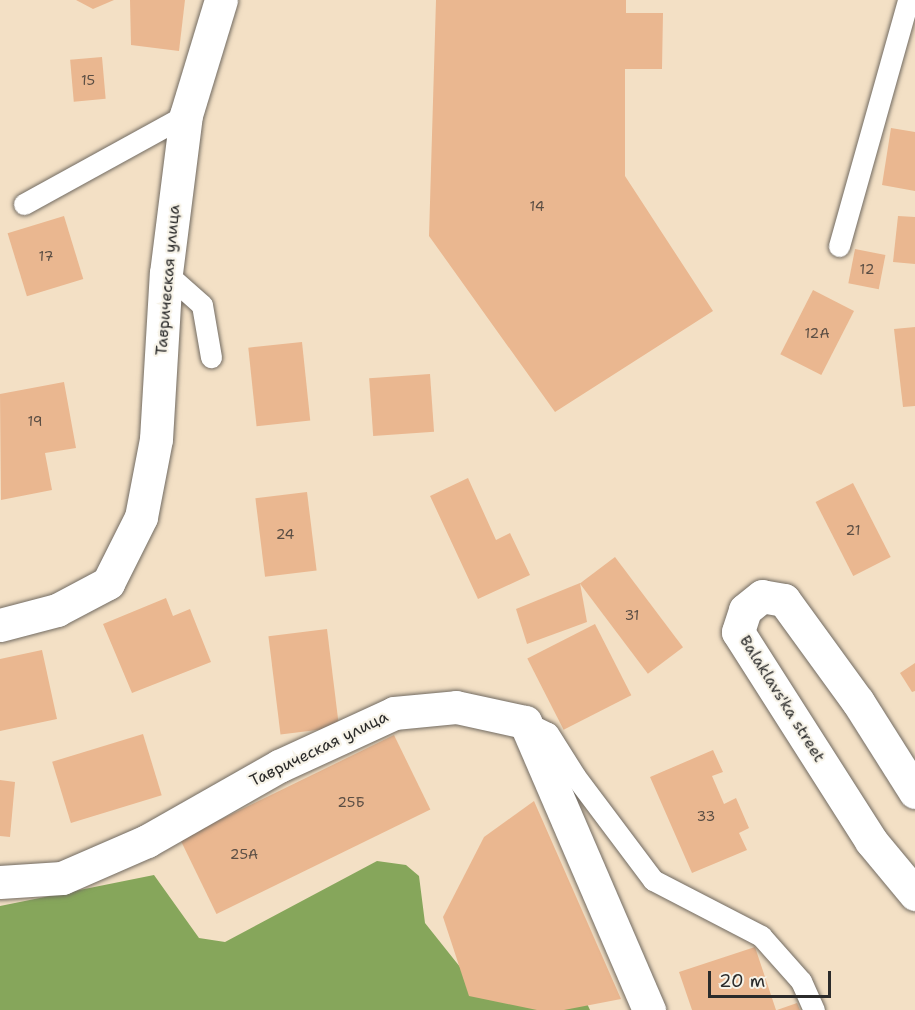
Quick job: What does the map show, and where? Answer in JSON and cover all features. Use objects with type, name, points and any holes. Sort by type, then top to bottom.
[{"type":"street","name":"Таврическая улица","points":[[0,625],[57,610],[108,583],[141,517],[156,439],[166,273],[186,115],[221,0]]},
{"type":"street","name":"Balaklavs'ka street","points":[[915,792],[858,702],[784,600],[762,596],[745,610],[738,632],[871,841],[915,894]]},
{"type":"street","name":"Таврическая улица","points":[[0,882],[62,878],[147,841],[279,766],[394,713],[456,708],[525,722]]},
{"type":"street","points":[[525,722],[650,1010]]},
{"type":"lane","points":[[839,246],[908,0]]},
{"type":"lane","points":[[24,204],[186,115]]},
{"type":"lane","points":[[166,273],[202,305],[211,357]]},
{"type":"lane","points":[[525,722],[548,733],[575,776],[653,880],[761,936],[801,981],[814,1010]]},
{"type":"green space","points":[[377,861],[406,865],[419,876],[425,923],[464,972],[583,995],[590,1010],[0,1010],[0,906],[154,875],[199,938],[225,942]]},
{"type":"building","points":[[76,0],[114,0],[93,9]]},
{"type":"building","points":[[130,0],[185,0],[179,51],[131,45]]},
{"type":"building","points":[[436,0],[626,0],[626,13],[663,13],[662,69],[625,69],[625,176],[713,311],[555,412],[429,236]]},
{"type":"building","points":[[102,57],[106,99],[74,102],[70,60]]},
{"type":"building","points":[[891,128],[915,132],[915,191],[882,185]]},
{"type":"building","points":[[64,216],[83,279],[27,296],[8,233]]},
{"type":"building","points":[[898,216],[915,217],[915,264],[893,262]]},
{"type":"building","points":[[855,249],[885,255],[879,289],[848,283]]},
{"type":"building","points":[[813,290],[854,311],[821,375],[780,354]]},
{"type":"building","points":[[915,327],[915,406],[903,407],[894,329]]},
{"type":"building","points":[[302,342],[310,421],[257,426],[248,348]]},
{"type":"building","points":[[430,374],[434,432],[373,436],[369,378]]},
{"type":"building","points":[[64,382],[76,448],[45,453],[52,490],[1,500],[0,394]]},
{"type":"building","points":[[468,478],[496,540],[510,533],[530,575],[478,599],[430,496]]},
{"type":"building","points":[[853,483],[891,557],[853,576],[816,502]]},
{"type":"building","points":[[307,492],[317,570],[265,577],[255,498]]},
{"type":"building","points":[[615,557],[683,647],[648,674],[580,583]]},
{"type":"building","points":[[580,583],[587,622],[527,644],[516,609]]},
{"type":"building","points":[[166,598],[173,616],[190,609],[211,662],[132,693],[103,624]]},
{"type":"building","points":[[595,624],[631,695],[564,730],[527,659]]},
{"type":"building","points":[[327,629],[339,727],[281,734],[268,636]]},
{"type":"building","points":[[42,650],[57,719],[0,731],[0,659]]},
{"type":"building","points":[[915,663],[915,691],[912,692],[900,673]]},
{"type":"building","points":[[143,734],[162,795],[71,823],[52,762]]},
{"type":"building","points":[[394,735],[430,810],[216,914],[180,839]]},
{"type":"building","points":[[713,750],[723,772],[712,776],[724,804],[736,798],[749,828],[739,833],[747,850],[692,873],[650,777]]},
{"type":"building","points":[[0,780],[15,782],[10,837],[0,836]]},
{"type":"building","points":[[534,801],[621,999],[564,1010],[537,1010],[469,996],[443,917],[484,837]]},
{"type":"building","points":[[755,947],[776,1010],[692,1010],[679,972]]},
{"type":"building","points":[[797,1003],[800,1010],[777,1010]]}]
